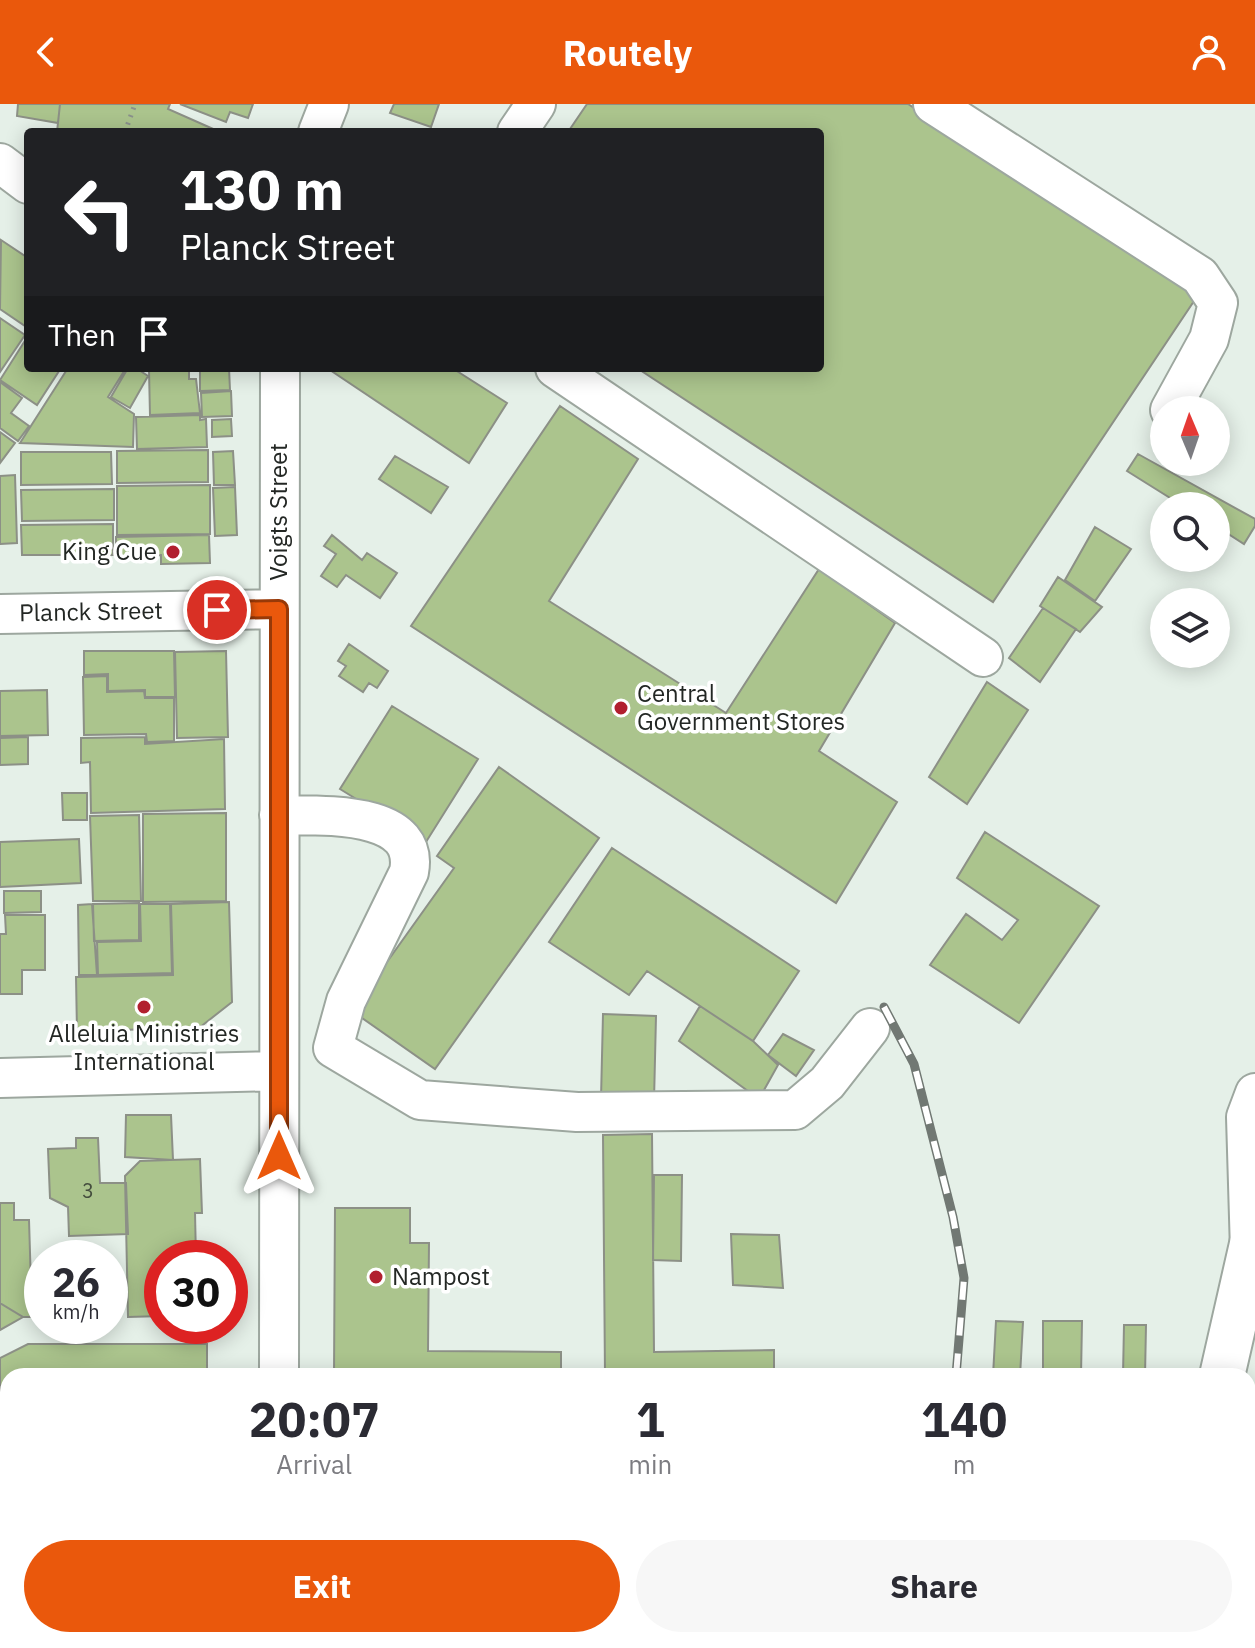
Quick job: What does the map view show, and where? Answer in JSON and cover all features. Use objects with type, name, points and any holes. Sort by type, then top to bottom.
[{"type":"main road","points":[[1224,1368],[1253,1241]]},
{"type":"street","points":[[320,128],[329,104]]},
{"type":"street","points":[[520,128],[536,104]]},
{"type":"street","points":[[933,104],[1200,276],[1218,303],[1209,339],[1177,396]]},
{"type":"street","name":"Voigts Street","points":[[279,1368],[280,372]]},
{"type":"street","points":[[561,372],[983,657]]},
{"type":"street","name":"Planck Street","points":[[0,614],[279,609]]},
{"type":"street","points":[[279,815],[354,818],[376,822],[408,844],[412,856],[409,872],[346,1001],[333,1048],[420,1100],[577,1112],[795,1110],[827,1083],[870,1028]]},
{"type":"street","points":[[0,1078],[279,1071]]},
{"type":"street","points":[[1253,1241],[1246,1117],[1255,1093]]},
{"type":"path","points":[[126,128],[135,104]]},
{"type":"building","points":[[18,104],[60,104],[58,123],[17,116]]},
{"type":"building","points":[[60,104],[170,104],[168,109],[211,128],[57,128]]},
{"type":"building","points":[[180,104],[253,104],[248,118],[230,112],[226,122]]},
{"type":"building","points":[[394,104],[439,104],[431,127],[390,113]]},
{"type":"building","points":[[587,104],[908,104],[1198,295],[993,602],[643,372],[824,372],[824,128],[571,128]]},
{"type":"building","points":[[1,240],[24,255],[24,325],[0,309]]},
{"type":"building","points":[[0,318],[24,336],[0,372]]},
{"type":"building","points":[[24,342],[24,372],[58,372],[37,405],[0,380]]},
{"type":"building","points":[[65,372],[124,372],[108,397],[134,414],[133,447],[20,443]]},
{"type":"building","points":[[126,372],[142,372],[148,376],[130,408],[111,397]]},
{"type":"building","points":[[149,372],[189,372],[189,379],[196,379],[200,413],[150,415]]},
{"type":"building","points":[[200,372],[229,372],[230,390],[200,391]]},
{"type":"building","points":[[333,372],[458,372],[507,403],[469,463]]},
{"type":"building","points":[[0,382],[22,398],[11,413],[29,426],[18,441],[0,428]]},
{"type":"building","points":[[231,391],[232,416],[202,417],[201,393]]},
{"type":"building","points":[[560,406],[638,459],[549,601],[726,713],[819,569],[895,623],[819,751],[897,802],[836,903],[411,626]]},
{"type":"building","points":[[200,415],[200,420],[206,419],[207,447],[137,449],[136,417]]},
{"type":"building","points":[[231,419],[232,436],[212,437],[212,420]]},
{"type":"building","points":[[0,432],[15,443],[0,463]]},
{"type":"building","points":[[208,450],[208,482],[117,483],[117,451]]},
{"type":"building","points":[[233,451],[235,485],[214,485],[213,452]]},
{"type":"building","points":[[21,452],[111,452],[112,484],[21,485]]},
{"type":"building","points":[[1138,454],[1150,461],[1150,476],[1178,476],[1206,492],[1161,492],[1127,471]]},
{"type":"building","points":[[395,456],[448,487],[431,513],[379,479]]},
{"type":"building","points":[[15,475],[17,543],[0,544],[0,476]]},
{"type":"building","points":[[210,485],[210,534],[117,535],[117,486]]},
{"type":"building","points":[[235,487],[237,535],[215,536],[213,488]]},
{"type":"building","points":[[114,489],[114,520],[22,521],[21,490]]},
{"type":"building","points":[[1230,505],[1255,519],[1255,526],[1244,544],[1230,535]]},
{"type":"building","points":[[113,524],[113,555],[22,555],[21,525]]},
{"type":"building","points":[[1095,527],[1131,549],[1095,601],[1065,580]]},
{"type":"building","points":[[209,535],[210,563],[161,564],[161,555],[116,556],[116,537]]},
{"type":"building","points":[[332,535],[362,560],[367,553],[397,573],[380,598],[346,575],[337,587],[321,576],[336,554],[324,546]]},
{"type":"building","points":[[1058,577],[1102,607],[1080,632],[1040,606]]},
{"type":"building","points":[[1043,608],[1076,629],[1040,682],[1009,658]]},
{"type":"building","points":[[349,644],[388,671],[377,688],[369,683],[363,692],[339,676],[346,666],[338,661]]},
{"type":"building","points":[[84,651],[174,651],[175,697],[145,697],[145,690],[108,691],[108,674],[84,675]]},
{"type":"building","points":[[226,651],[228,737],[177,738],[175,652]]},
{"type":"building","points":[[107,676],[107,692],[144,691],[145,698],[174,698],[174,741],[147,742],[146,734],[84,735],[83,677]]},
{"type":"building","points":[[987,682],[1028,710],[967,804],[929,777]]},
{"type":"building","points":[[47,690],[48,735],[0,736],[0,691]]},
{"type":"building","points":[[392,706],[478,759],[426,842],[340,789]]},
{"type":"building","points":[[28,737],[28,764],[0,765],[0,738]]},
{"type":"building","points":[[145,737],[145,744],[224,739],[225,809],[91,813],[90,762],[81,763],[81,738]]},
{"type":"building","points":[[499,767],[599,838],[435,1069],[352,1011],[454,868],[437,856]]},
{"type":"building","points":[[62,793],[87,793],[87,820],[63,820]]},
{"type":"building","points":[[226,813],[226,901],[143,902],[143,814]]},
{"type":"building","points":[[139,815],[141,901],[93,901],[90,816]]},
{"type":"building","points":[[985,832],[1099,906],[1019,1023],[930,965],[966,914],[1002,940],[1018,920],[957,878]]},
{"type":"building","points":[[79,839],[81,883],[0,887],[0,842]]},
{"type":"building","points":[[612,848],[799,971],[753,1041],[647,971],[629,995],[549,942]]},
{"type":"building","points":[[4,891],[41,891],[41,912],[4,913]]},
{"type":"building","points":[[229,902],[232,1002],[199,1028],[77,1031],[76,977],[173,975],[171,904]]},
{"type":"building","points":[[139,903],[139,940],[94,941],[93,904]]},
{"type":"building","points":[[92,904],[97,975],[79,975],[78,905]]},
{"type":"building","points":[[140,904],[170,904],[172,973],[98,975],[97,942],[141,941]]},
{"type":"building","points":[[5,915],[45,915],[45,970],[22,970],[22,994],[0,994],[0,934],[6,934]]},
{"type":"building","points":[[700,1006],[753,1041],[778,1065],[759,1099],[679,1041]]},
{"type":"building","points":[[603,1014],[656,1016],[654,1101],[601,1099]]},
{"type":"building","points":[[783,1034],[814,1050],[796,1076],[768,1055]]},
{"type":"building","points":[[126,1115],[171,1115],[173,1160],[125,1157]]},
{"type":"building","points":[[652,1134],[654,1352],[774,1350],[774,1368],[605,1368],[603,1135]]},
{"type":"building","points":[[76,1138],[98,1138],[100,1183],[126,1183],[128,1234],[69,1236],[68,1207],[50,1198],[48,1149],[76,1148]]},
{"type":"building","points":[[200,1159],[202,1213],[195,1213],[196,1240],[144,1240],[144,1317],[128,1317],[125,1176],[140,1161]]},
{"type":"building","points":[[654,1175],[682,1175],[681,1261],[653,1260]]},
{"type":"building","points":[[0,1203],[14,1203],[14,1220],[29,1220],[30,1240],[24,1240],[24,1317],[0,1303]]},
{"type":"building","points":[[335,1208],[410,1208],[410,1243],[429,1243],[428,1351],[561,1352],[561,1368],[334,1368]]},
{"type":"building","points":[[731,1234],[779,1235],[783,1288],[733,1285]]},
{"type":"building","points":[[0,1303],[23,1317],[0,1330]]},
{"type":"building","points":[[996,1321],[1023,1322],[1020,1368],[993,1368]]},
{"type":"building","points":[[1043,1321],[1082,1321],[1081,1368],[1043,1368]]},
{"type":"building","points":[[1124,1325],[1146,1325],[1145,1368],[1123,1368]]},
{"type":"building","points":[[28,1344],[207,1344],[207,1368],[0,1368],[0,1358]]},
{"type":"railway","points":[[884,1007],[914,1064],[953,1217],[964,1278],[957,1368]]},
{"type":"place","name":"King Cue","points":[[173,552]]},
{"type":"place","name":"Central Government Stores","points":[[621,708]]},
{"type":"place","name":"Alleluia Ministries International","points":[[144,1007]]},
{"type":"place","name":"Nampost","points":[[376,1277]]},
{"type":"route","points":[[217,610],[279,609],[279,1156]]}]
